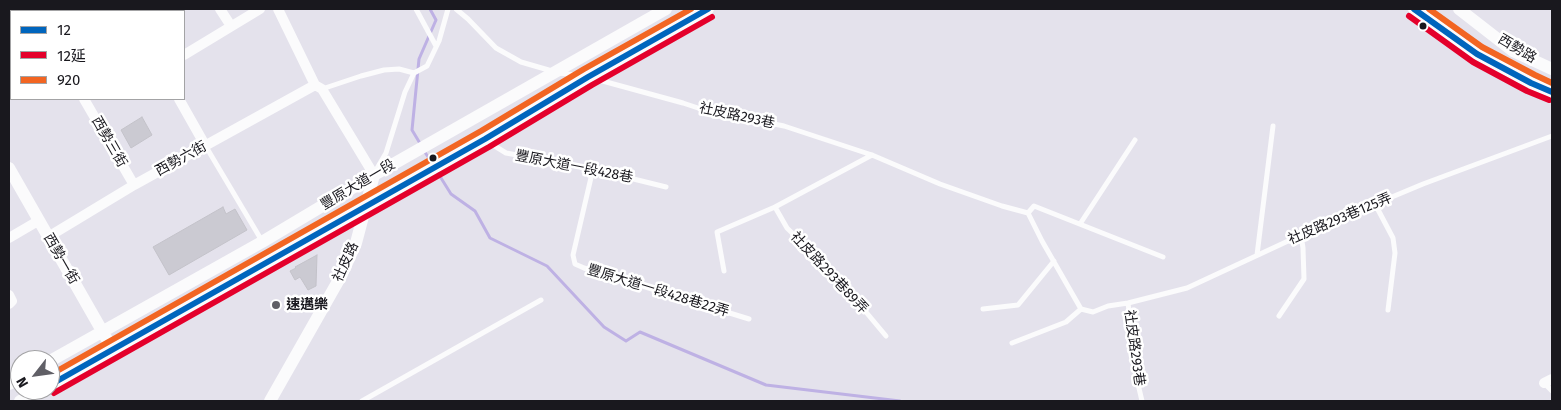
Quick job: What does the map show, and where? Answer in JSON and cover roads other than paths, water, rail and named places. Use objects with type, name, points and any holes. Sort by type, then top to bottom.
[{"type":"street","points":[[220,9],[231,26]]},
{"type":"street","points":[[185,54],[260,9]]},
{"type":"street","points":[[278,9],[319,87],[374,175]]},
{"type":"street","name":"豐原大道一段","points":[[60,356],[262,242],[374,175],[666,9]]},
{"type":"street","name":"豐原大道一段","points":[[60,379],[484,139],[708,9]]},
{"type":"street","name":"西勢路","points":[[1414,9],[1477,54],[1552,92]]},
{"type":"street","name":"西勢路","points":[[1459,9],[1513,51],[1552,69]]},
{"type":"street","name":"西勢六街","points":[[48,237],[205,145],[319,87]]},
{"type":"street","name":"西勢三街","points":[[85,100],[134,185]]},
{"type":"street","points":[[180,100],[205,145]]},
{"type":"street","name":"西勢一街","points":[[9,168],[113,350]]},
{"type":"street","name":"社皮路","points":[[270,401],[341,276],[356,243],[374,175]]},
{"type":"street","points":[[9,238],[38,221]]},
{"type":"street","points":[[9,295],[12,301],[9,304]]},
{"type":"lane","points":[[416,9],[436,46]]},
{"type":"lane","name":"社皮路","points":[[374,175],[386,153],[405,92],[414,73],[427,66],[436,46],[448,9]]},
{"type":"lane","name":"社皮路293巷","points":[[456,9],[468,18],[496,48],[521,62],[555,72],[588,77],[701,109],[784,126],[872,155],[940,184],[1002,206],[1028,212],[1034,206],[1163,257]]},
{"type":"lane","points":[[319,87],[384,70],[399,69],[414,73]]},
{"type":"lane","points":[[1258,255],[1273,126]]},
{"type":"lane","name":"社皮路293巷125弄","points":[[1128,303],[1187,288],[1301,235],[1422,184],[1552,136]]},
{"type":"lane","name":"豐原大道一段428巷","points":[[484,139],[506,153],[593,169],[666,187]]},
{"type":"lane","points":[[1080,224],[1135,140]]},
{"type":"lane","points":[[205,145],[262,242]]},
{"type":"lane","points":[[724,271],[717,232],[775,207],[872,155]]},
{"type":"lane","name":"豐原大道一段428巷22弄","points":[[593,169],[573,255],[575,264],[749,319]]},
{"type":"lane","points":[[1375,204],[1393,238],[1394,253],[1388,310]]},
{"type":"lane","name":"社皮路293巷89弄","points":[[775,207],[787,228],[835,275],[886,336]]},
{"type":"lane","points":[[1012,344],[1066,322],[1081,309],[1028,212]]},
{"type":"lane","points":[[1279,316],[1304,279],[1301,235]]},
{"type":"lane","points":[[983,309],[1018,305],[1054,261]]},
{"type":"lane","points":[[362,401],[541,300]]},
{"type":"lane","name":"社皮路293巷","points":[[1081,309],[1093,312],[1108,306],[1128,303],[1138,384],[1142,401]]},
{"type":"lane","points":[[1548,381],[1552,391]]},
{"type":"waterway","points":[[421,145],[412,130],[419,59],[436,20],[430,9]]},
{"type":"waterway","points":[[424,151],[433,164]]},
{"type":"waterway","points":[[436,170],[451,194],[475,211],[490,238],[547,266],[604,327],[626,341],[640,332],[766,385],[900,401]]},
{"type":"place","name":"速邁樂","points":[[276,305]]}]
